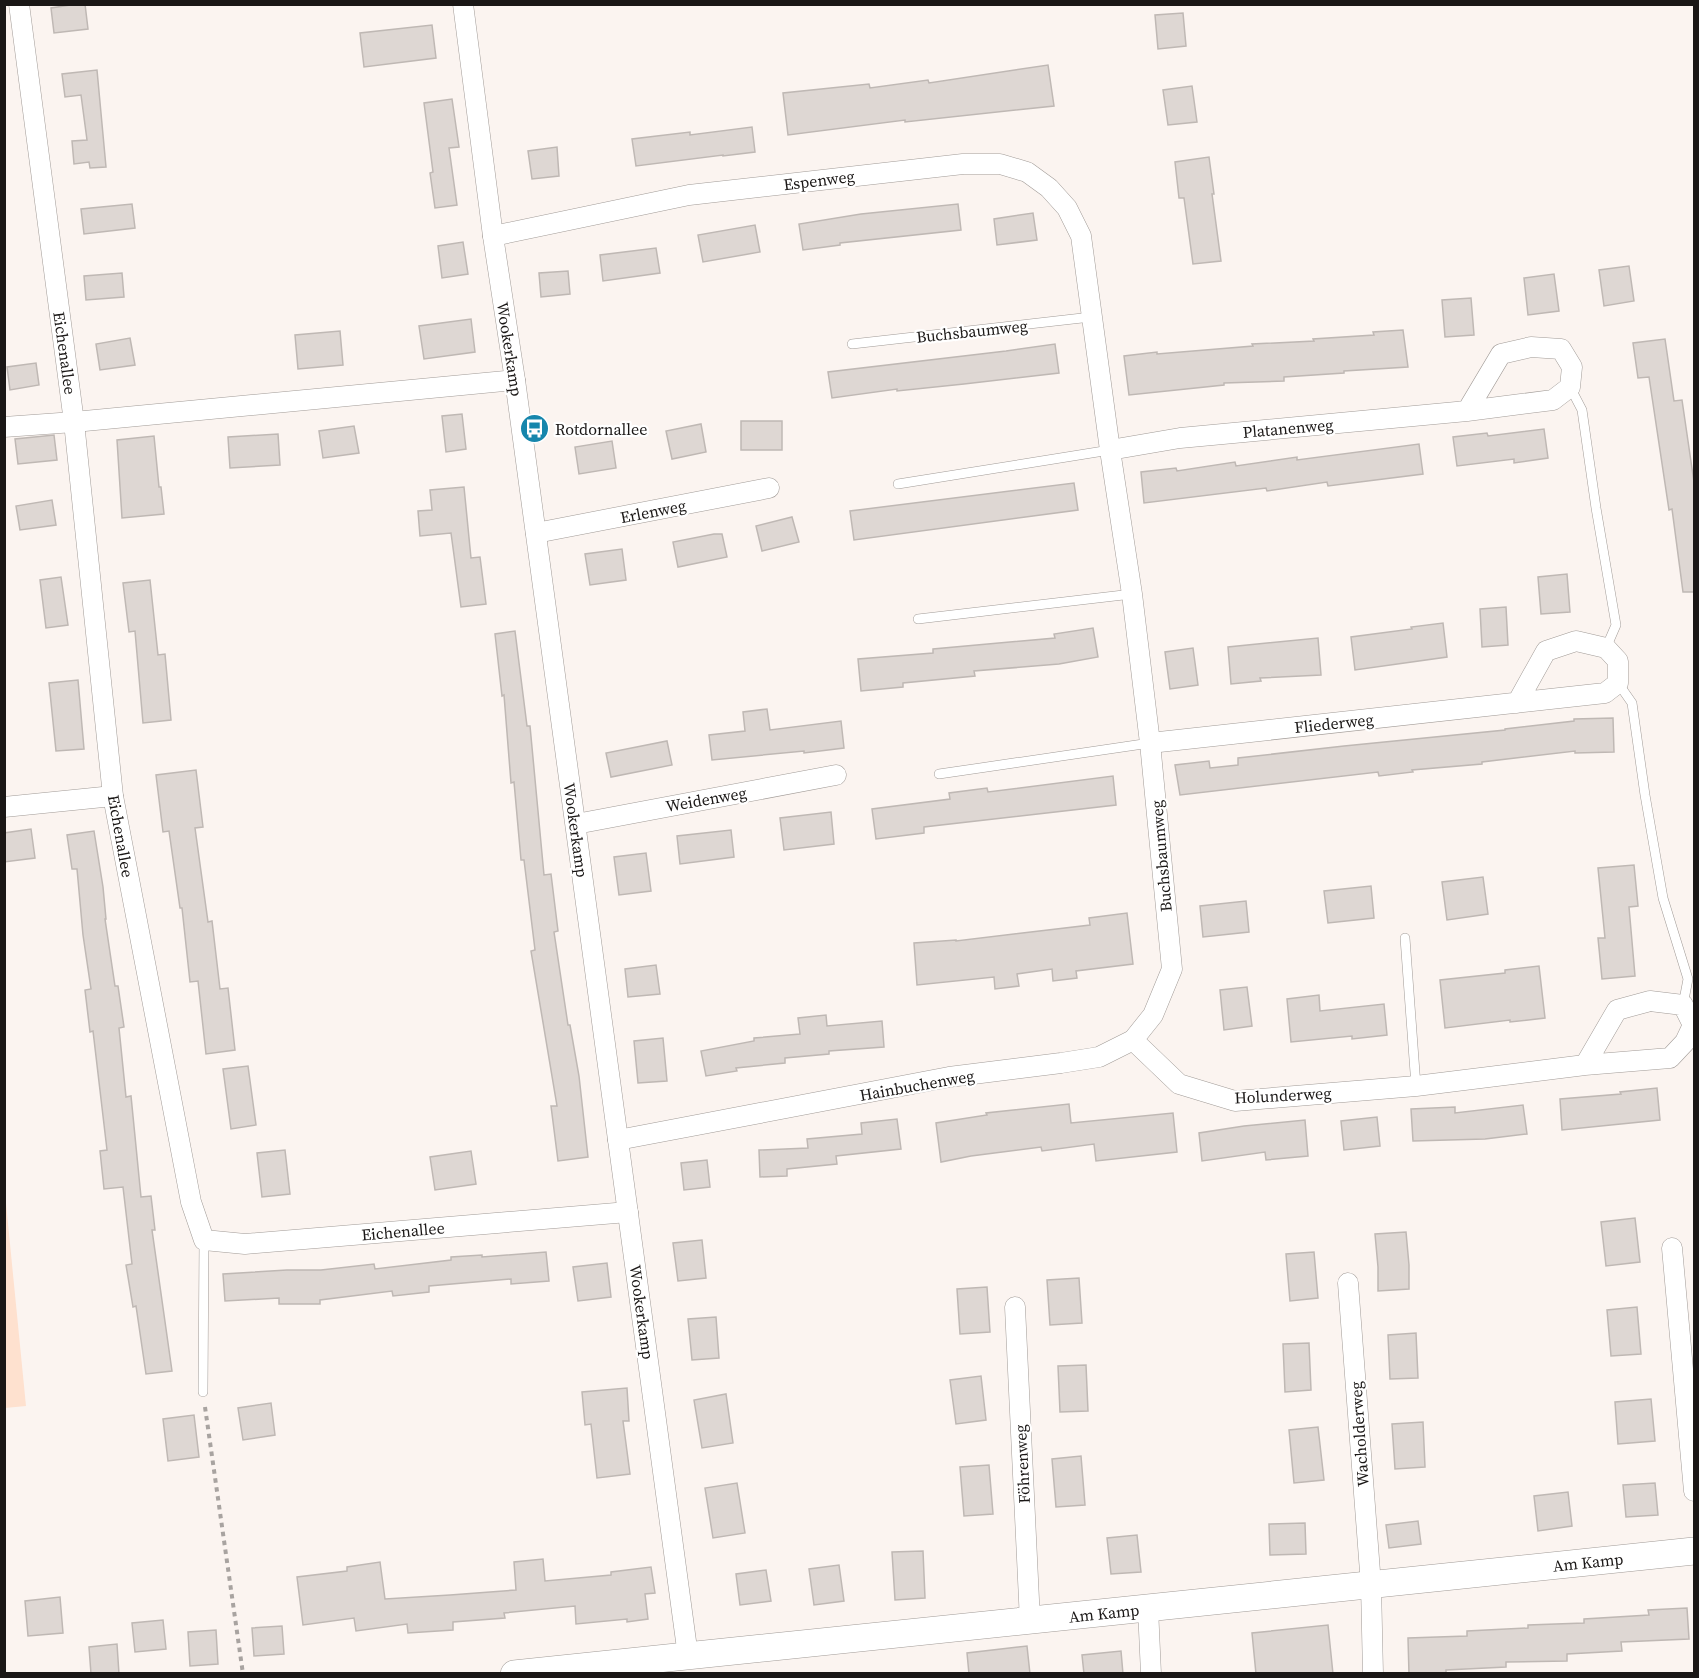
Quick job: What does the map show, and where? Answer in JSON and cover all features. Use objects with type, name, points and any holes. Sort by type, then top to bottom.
[{"type":"street","name":"Eichenallee","points":[[19,4],[74,422],[113,796],[191,1202],[204,1240],[245,1244],[628,1212]]},
{"type":"street","name":"Wookerkamp","points":[[463,4],[688,1656]]},
{"type":"street","name":"Espenweg","points":[[493,236],[689,195],[963,164],[999,164],[1027,172],[1049,188],[1067,208],[1082,237],[1086,270]]},
{"type":"street","name":"Buchsbaumweg","points":[[1086,270],[1132,594],[1150,743],[1172,969]]},
{"type":"street","points":[[1467,411],[1501,354],[1531,347],[1562,349],[1572,367],[1570,387]]},
{"type":"street","points":[[4,427],[515,380]]},
{"type":"street","name":"Platanenweg","points":[[1110,450],[1180,438],[1467,411],[1553,400],[1570,387]]},
{"type":"street","name":"Erlenweg","points":[[536,533],[769,488]]},
{"type":"street","points":[[1517,703],[1546,651],[1576,641],[1606,648],[1618,661],[1618,683]]},
{"type":"street","name":"Fliederweg","points":[[1150,743],[1605,693],[1618,683]]},
{"type":"street","name":"Weidenweg","points":[[576,824],[836,775]]},
{"type":"street","points":[[4,807],[113,796]]},
{"type":"street","name":"Hainbuchenweg","points":[[618,1140],[949,1077],[1099,1057],[1133,1040],[1153,1015],[1172,969]]},
{"type":"street","points":[[1585,1065],[1617,1010],[1650,1001],[1683,1005]]},
{"type":"street","name":"Holunderweg","points":[[1133,1040],[1179,1084],[1234,1101],[1416,1086],[1585,1065],[1670,1058],[1690,1045],[1693,1025],[1683,1005]]},
{"type":"street","points":[[1672,1248],[1695,1491]]},
{"type":"street","name":"Wacholderweg","points":[[1348,1283],[1371,1585],[1373,1674]]},
{"type":"street","name":"Föhrenweg","points":[[1015,1307],[1030,1621]]},
{"type":"street","name":"Am Kamp","points":[[520,1673],[1695,1551]]},
{"type":"street","points":[[1148,1608],[1150,1674]]},
{"type":"lane","name":"Buchsbaumweg","points":[[852,344],[1091,317]]},
{"type":"lane","points":[[1570,387],[1582,410],[1596,508],[1617,625],[1606,648]]},
{"type":"lane","points":[[898,484],[1110,450]]},
{"type":"lane","points":[[918,619],[1132,594]]},
{"type":"lane","points":[[1618,683],[1632,703],[1663,898],[1688,979],[1683,1005]]},
{"type":"lane","points":[[939,774],[1150,743]]},
{"type":"lane","points":[[1405,938],[1416,1086]]},
{"type":"lane","points":[[203,1392],[204,1240]]},
{"type":"path","points":[[203,1392],[243,1674]]},
{"type":"shaded area","points":[[5,1193],[26,1406],[4,1408]]},
{"type":"building","points":[[85,4],[88,29],[54,33],[51,8]]},
{"type":"building","points":[[1183,13],[1186,46],[1158,49],[1155,15]]},
{"type":"building","points":[[432,25],[436,58],[364,67],[360,33]]},
{"type":"building","points":[[1048,65],[1054,106],[905,122],[905,120],[788,135],[783,93],[869,84],[870,88],[928,80],[929,83]]},
{"type":"building","points":[[97,70],[106,167],[90,168],[89,162],[74,164],[72,141],[87,140],[81,95],[65,97],[62,74]]},
{"type":"building","points":[[1192,86],[1197,122],[1168,125],[1163,90]]},
{"type":"building","points":[[452,99],[459,147],[449,148],[457,205],[435,208],[424,103]]},
{"type":"building","points":[[752,127],[755,152],[636,166],[632,139]]},
{"type":"building","points":[[557,147],[559,176],[532,179],[528,151]]},
{"type":"building","points":[[1209,157],[1221,261],[1193,264],[1184,198],[1179,198],[1175,162]]},
{"type":"building","points":[[132,204],[135,228],[84,234],[81,209]]},
{"type":"building","points":[[958,204],[961,230],[840,243],[840,245],[803,250],[799,224],[861,214]]},
{"type":"building","points":[[1033,213],[1037,240],[997,245],[994,219]]},
{"type":"building","points":[[755,225],[760,252],[703,262],[698,235]]},
{"type":"building","points":[[463,242],[468,274],[442,278],[438,246]]},
{"type":"building","points":[[656,248],[660,273],[603,281],[600,255]]},
{"type":"building","points":[[1629,266],[1634,301],[1604,306],[1599,270]]},
{"type":"building","points":[[568,271],[570,294],[541,297],[539,273]]},
{"type":"building","points":[[122,273],[124,297],[86,300],[84,276]]},
{"type":"building","points":[[1554,274],[1559,311],[1528,315],[1524,278]]},
{"type":"building","points":[[1471,298],[1474,335],[1445,337],[1442,300]]},
{"type":"building","points":[[471,319],[475,352],[424,359],[419,326]]},
{"type":"building","points":[[1403,330],[1408,367],[1284,377],[1284,381],[1224,383],[1224,385],[1129,395],[1124,356],[1253,346],[1252,344],[1314,341],[1313,339],[1374,335],[1373,332]]},
{"type":"building","points":[[340,331],[343,365],[298,369],[295,335]]},
{"type":"building","points":[[130,338],[135,365],[100,370],[96,344]]},
{"type":"building","points":[[1665,339],[1674,401],[1682,400],[1695,489],[1695,592],[1683,592],[1672,509],[1669,510],[1649,377],[1638,378],[1633,343]]},
{"type":"building","points":[[1055,344],[1059,373],[897,391],[897,389],[832,398],[828,372]]},
{"type":"building","points":[[36,363],[39,385],[10,390],[7,367]]},
{"type":"building","points":[[462,414],[466,449],[446,452],[442,416]]},
{"type":"building","points":[[741,421],[782,421],[782,450],[741,450]]},
{"type":"building","points":[[701,424],[706,452],[672,459],[666,431]]},
{"type":"building","points":[[354,426],[359,453],[323,458],[319,431]]},
{"type":"building","points":[[1544,429],[1548,458],[1514,463],[1514,459],[1457,466],[1453,437],[1487,433],[1488,436]]},
{"type":"building","points":[[278,434],[280,465],[230,468],[228,437]]},
{"type":"building","points":[[54,435],[57,460],[18,464],[15,439]]},
{"type":"building","points":[[154,436],[164,514],[122,518],[117,440]]},
{"type":"building","points":[[612,441],[616,468],[579,474],[575,447]]},
{"type":"building","points":[[1419,444],[1423,474],[1328,486],[1327,482],[1267,491],[1266,488],[1144,503],[1141,472],[1176,468],[1177,471],[1235,462],[1236,466],[1297,457],[1297,460]]},
{"type":"building","points":[[1074,483],[1078,510],[854,540],[850,511]]},
{"type":"building","points":[[464,487],[471,558],[480,557],[486,604],[461,607],[451,533],[420,536],[418,511],[432,510],[430,490]]},
{"type":"building","points":[[52,500],[56,525],[20,530],[16,506]]},
{"type":"building","points":[[792,517],[799,542],[762,551],[756,526]]},
{"type":"building","points":[[722,534],[727,557],[678,567],[673,542]]},
{"type":"building","points":[[622,549],[626,580],[590,585],[585,554]]},
{"type":"building","points":[[1567,574],[1570,612],[1541,614],[1538,577]]},
{"type":"building","points":[[61,577],[68,625],[46,628],[40,580]]},
{"type":"building","points":[[150,580],[158,655],[165,654],[171,720],[143,723],[135,631],[129,632],[123,583]]},
{"type":"building","points":[[1506,607],[1508,645],[1482,647],[1480,609]]},
{"type":"building","points":[[1443,623],[1447,657],[1355,670],[1351,637]]},
{"type":"building","points":[[1093,628],[1098,657],[1059,664],[974,671],[975,676],[903,683],[903,687],[861,691],[858,659],[933,653],[933,649],[1055,638],[1054,634]]},
{"type":"building","points":[[515,631],[527,726],[530,726],[544,875],[551,874],[558,931],[554,932],[568,1025],[570,1025],[579,1076],[588,1157],[558,1161],[551,1106],[557,1106],[531,951],[535,950],[524,860],[521,860],[514,782],[511,783],[504,695],[502,696],[495,634]]},
{"type":"building","points":[[1318,638],[1321,675],[1260,678],[1261,681],[1231,684],[1228,647]]},
{"type":"building","points":[[1193,648],[1198,685],[1170,689],[1165,652]]},
{"type":"building","points":[[78,680],[84,749],[56,751],[49,683]]},
{"type":"building","points":[[767,709],[770,730],[841,721],[844,748],[712,760],[709,735],[745,731],[743,712]]},
{"type":"building","points":[[1613,718],[1614,752],[1575,753],[1575,751],[1379,776],[1378,772],[1180,795],[1175,765],[1209,761],[1210,768],[1238,765],[1238,758],[1505,730],[1574,721],[1574,719]]},
{"type":"building","points":[[667,741],[672,765],[611,777],[606,753]]},
{"type":"building","points":[[196,770],[203,827],[195,828],[208,922],[212,921],[220,989],[228,988],[235,1050],[206,1054],[198,981],[190,982],[182,908],[180,908],[169,831],[163,832],[156,775]]},
{"type":"building","points":[[1113,776],[1116,805],[924,827],[924,833],[876,839],[872,809],[950,799],[949,793],[987,788],[988,792]]},
{"type":"building","points":[[831,812],[834,844],[784,850],[780,818]]},
{"type":"building","points":[[31,829],[35,858],[4,862],[4,833]]},
{"type":"building","points":[[731,830],[734,857],[680,864],[677,836]]},
{"type":"building","points":[[94,831],[115,986],[118,986],[124,1027],[119,1028],[126,1097],[131,1096],[141,1197],[151,1196],[155,1230],[152,1230],[172,1371],[146,1374],[136,1306],[133,1307],[126,1265],[132,1264],[123,1187],[104,1189],[100,1151],[107,1150],[93,1031],[90,1032],[85,990],[91,989],[77,869],[72,869],[67,835]]},
{"type":"building","points":[[646,853],[651,891],[619,895],[614,857]]},
{"type":"building","points":[[1634,865],[1638,906],[1629,907],[1635,976],[1602,979],[1598,938],[1605,938],[1598,868]]},
{"type":"building","points":[[1483,877],[1488,914],[1447,920],[1442,882]]},
{"type":"building","points":[[1371,886],[1374,918],[1328,923],[1324,891]]},
{"type":"building","points":[[1246,901],[1249,932],[1203,937],[1200,906]]},
{"type":"building","points":[[1127,913],[1133,964],[1076,971],[1077,978],[1053,981],[1052,969],[1017,974],[1019,986],[995,989],[994,977],[917,985],[914,943],[956,941],[1090,925],[1089,918]]},
{"type":"building","points":[[656,965],[660,994],[628,997],[625,969]]},
{"type":"building","points":[[1539,966],[1545,1018],[1445,1028],[1440,980],[1505,973],[1505,970]]},
{"type":"building","points":[[1247,987],[1252,1026],[1224,1030],[1220,990]]},
{"type":"building","points":[[1319,995],[1320,1011],[1384,1004],[1387,1035],[1291,1042],[1287,999]]},
{"type":"building","points":[[826,1015],[827,1026],[882,1021],[884,1047],[829,1051],[829,1054],[785,1058],[785,1063],[736,1068],[737,1071],[706,1076],[701,1051],[754,1041],[754,1038],[800,1034],[798,1018]]},
{"type":"building","points":[[663,1038],[667,1081],[638,1083],[634,1041]]},
{"type":"building","points":[[248,1066],[256,1125],[231,1129],[223,1069]]},
{"type":"building","points":[[1657,1088],[1660,1120],[1562,1130],[1560,1099],[1621,1094],[1620,1092]]},
{"type":"building","points":[[1069,1104],[1071,1123],[1173,1113],[1177,1152],[1096,1161],[1094,1144],[1042,1151],[1041,1147],[941,1162],[936,1123],[987,1115],[986,1113]]},
{"type":"building","points":[[1523,1105],[1527,1134],[1485,1139],[1413,1141],[1411,1109],[1455,1107],[1455,1113]]},
{"type":"building","points":[[1377,1117],[1380,1146],[1344,1150],[1341,1121]]},
{"type":"building","points":[[897,1119],[901,1149],[836,1156],[837,1164],[787,1169],[787,1176],[760,1177],[759,1150],[808,1148],[807,1139],[862,1134],[861,1123]]},
{"type":"building","points":[[1305,1120],[1308,1156],[1266,1160],[1265,1152],[1202,1161],[1199,1133]]},
{"type":"building","points":[[285,1150],[290,1194],[262,1197],[257,1153]]},
{"type":"building","points":[[471,1151],[476,1184],[435,1190],[430,1157]]},
{"type":"building","points":[[707,1160],[710,1187],[684,1190],[681,1163]]},
{"type":"building","points":[[1635,1218],[1640,1262],[1606,1266],[1601,1222]]},
{"type":"building","points":[[1406,1232],[1409,1289],[1378,1291],[1375,1234]]},
{"type":"building","points":[[702,1240],[706,1278],[678,1281],[673,1243]]},
{"type":"building","points":[[546,1252],[549,1281],[511,1284],[511,1279],[429,1286],[429,1292],[393,1296],[392,1291],[320,1300],[320,1304],[279,1304],[279,1298],[225,1301],[223,1274],[321,1270],[374,1264],[375,1269],[451,1260],[451,1257]]},
{"type":"building","points":[[1314,1252],[1318,1298],[1290,1301],[1286,1254]]},
{"type":"building","points":[[607,1263],[611,1297],[578,1301],[573,1267]]},
{"type":"building","points":[[1079,1278],[1082,1323],[1050,1325],[1047,1280]]},
{"type":"building","points":[[987,1287],[990,1332],[960,1334],[957,1289]]},
{"type":"building","points":[[1637,1307],[1641,1354],[1611,1356],[1607,1310]]},
{"type":"building","points":[[716,1317],[719,1358],[692,1360],[688,1319]]},
{"type":"building","points":[[1416,1333],[1418,1378],[1390,1379],[1388,1335]]},
{"type":"building","points":[[1309,1343],[1311,1390],[1285,1392],[1283,1344]]},
{"type":"building","points":[[1086,1365],[1088,1411],[1060,1412],[1058,1366]]},
{"type":"building","points":[[981,1376],[986,1420],[956,1424],[950,1380]]},
{"type":"building","points":[[627,1388],[629,1421],[623,1421],[630,1474],[597,1478],[591,1424],[585,1425],[582,1392]]},
{"type":"building","points":[[726,1394],[733,1443],[702,1448],[694,1400]]},
{"type":"building","points":[[1651,1399],[1655,1441],[1618,1444],[1615,1402]]},
{"type":"building","points":[[271,1403],[275,1435],[243,1440],[238,1408]]},
{"type":"building","points":[[194,1415],[199,1457],[168,1461],[163,1419]]},
{"type":"building","points":[[1423,1422],[1425,1467],[1395,1469],[1392,1424]]},
{"type":"building","points":[[1318,1427],[1324,1480],[1294,1483],[1289,1430]]},
{"type":"building","points":[[1081,1456],[1085,1505],[1056,1507],[1052,1459]]},
{"type":"building","points":[[989,1465],[993,1514],[964,1516],[960,1467]]},
{"type":"building","points":[[737,1483],[745,1533],[713,1538],[705,1488]]},
{"type":"building","points":[[1655,1483],[1658,1515],[1626,1517],[1623,1485]]},
{"type":"building","points":[[1568,1492],[1572,1526],[1538,1531],[1534,1496]]},
{"type":"building","points":[[1418,1521],[1421,1544],[1389,1548],[1386,1525]]},
{"type":"building","points":[[1305,1523],[1306,1554],[1270,1555],[1269,1524]]},
{"type":"building","points":[[1137,1535],[1141,1572],[1111,1574],[1107,1538]]},
{"type":"building","points":[[923,1551],[925,1598],[895,1600],[892,1552]]},
{"type":"building","points":[[543,1559],[545,1581],[611,1575],[611,1572],[651,1567],[655,1593],[645,1594],[648,1619],[576,1624],[575,1606],[504,1613],[505,1618],[453,1622],[453,1630],[408,1633],[407,1624],[356,1631],[354,1618],[303,1625],[297,1577],[347,1571],[347,1567],[380,1562],[385,1599],[450,1595],[516,1590],[514,1562]]},
{"type":"building","points":[[839,1565],[844,1601],[814,1605],[809,1569]]},
{"type":"building","points":[[766,1570],[771,1601],[740,1605],[736,1574]]},
{"type":"building","points":[[60,1597],[63,1633],[28,1636],[25,1601]]},
{"type":"building","points":[[1687,1608],[1689,1639],[1621,1642],[1622,1651],[1567,1654],[1567,1661],[1506,1662],[1506,1667],[1446,1670],[1446,1674],[1409,1674],[1408,1638],[1467,1636],[1467,1631],[1528,1628],[1528,1625],[1584,1623],[1584,1619],[1649,1615],[1648,1610]]},
{"type":"building","points":[[163,1620],[166,1649],[135,1652],[132,1623]]},
{"type":"building","points":[[1328,1625],[1333,1674],[1256,1674],[1252,1633]]},
{"type":"building","points":[[282,1626],[284,1654],[254,1656],[252,1628]]},
{"type":"building","points":[[216,1630],[218,1664],[190,1666],[188,1632]]},
{"type":"building","points":[[117,1644],[119,1674],[91,1674],[89,1647]]},
{"type":"building","points":[[1027,1646],[1030,1674],[969,1674],[967,1653]]},
{"type":"building","points":[[1121,1651],[1123,1674],[1084,1674],[1082,1655]]},
{"type":"place","name":"Rotdornallee","points":[[534,429]]}]
